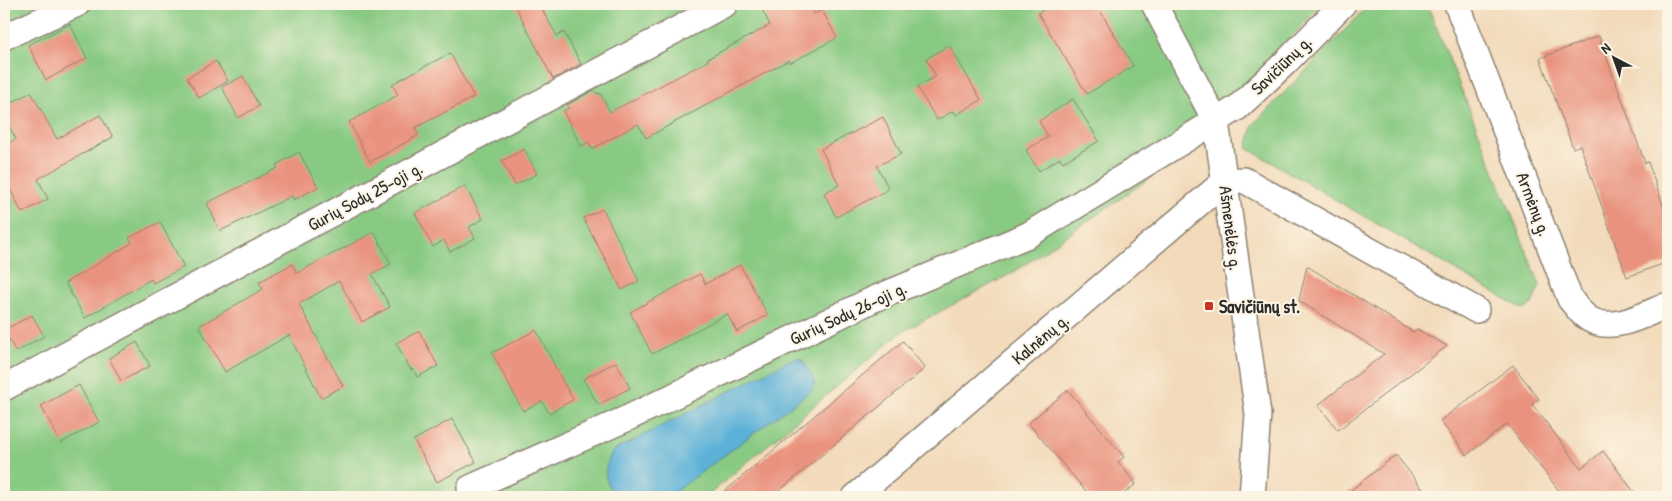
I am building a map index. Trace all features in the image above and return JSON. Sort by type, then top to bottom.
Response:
[{"type":"street","points":[[4,37],[77,4]]},
{"type":"street","name":"Gurių Sodų 25-oji g.","points":[[4,388],[726,4]]},
{"type":"street","name":"Ašmenėlės g.","points":[[1154,4],[1216,122],[1258,414],[1252,497]]},
{"type":"street","name":"Savičiūnų g.","points":[[1216,122],[1237,108],[1343,4]]},
{"type":"street","name":"Armėnų g.","points":[[1457,4],[1570,299],[1580,312],[1593,322],[1615,325],[1668,305]]},
{"type":"street","name":"Gurių Sodų 26-oji g.","points":[[470,488],[628,418],[872,300],[1028,235],[1216,122]]},
{"type":"street","points":[[1225,181],[1244,180],[1476,310]]},
{"type":"street","name":"Kalnėnų g.","points":[[855,497],[1225,181]]},
{"type":"green space","points":[[4,4],[1322,4],[1279,50],[1195,147],[1014,272],[900,333],[706,497],[4,497]]},
{"type":"green space","points":[[1370,4],[1427,4],[1540,285],[1532,304],[1524,310],[1247,148],[1253,125]]},
{"type":"water","points":[[794,358],[802,359],[815,382],[812,390],[668,497],[617,497],[612,491],[607,480],[606,469],[613,451]]},
{"type":"building","points":[[514,4],[539,4],[557,36],[564,32],[581,64],[553,79]]},
{"type":"building","points":[[759,4],[808,4],[814,14],[822,10],[837,38],[790,63],[789,60],[646,138],[638,124],[592,149],[589,142],[581,146],[563,111],[569,108],[567,105],[594,90],[597,94],[600,93],[610,112],[708,61],[707,59],[770,25]]},
{"type":"building","points":[[1054,4],[1096,4],[1133,66],[1087,94],[1038,13]]},
{"type":"building","points":[[70,24],[87,58],[46,80],[28,45]]},
{"type":"building","points":[[1599,36],[1645,163],[1648,162],[1668,220],[1668,262],[1627,277],[1580,145],[1573,148],[1540,58]]},
{"type":"building","points":[[949,45],[981,100],[956,115],[953,111],[937,120],[917,87],[936,76],[926,59]]},
{"type":"building","points":[[450,53],[474,97],[415,128],[419,135],[370,162],[349,122],[398,95],[392,84]]},
{"type":"building","points":[[216,61],[228,81],[199,98],[187,78]]},
{"type":"building","points":[[243,76],[259,106],[238,118],[222,87]]},
{"type":"building","points":[[31,92],[57,139],[100,115],[113,137],[38,179],[48,199],[22,213],[4,177],[4,146],[16,139],[4,117],[4,107]]},
{"type":"building","points":[[1073,99],[1099,141],[1063,162],[1060,158],[1039,171],[1026,150],[1048,137],[1039,121]]},
{"type":"building","points":[[883,117],[901,154],[877,166],[889,189],[836,217],[824,193],[839,185],[821,149]]},
{"type":"building","points":[[524,149],[537,174],[515,185],[502,161]]},
{"type":"building","points":[[299,152],[318,187],[294,200],[292,196],[220,231],[207,203],[278,168],[276,165]]},
{"type":"building","points":[[465,186],[483,219],[469,227],[475,238],[450,252],[444,240],[433,247],[415,213]]},
{"type":"building","points":[[603,209],[639,281],[622,290],[583,218]]},
{"type":"building","points":[[160,222],[184,267],[153,283],[151,279],[85,318],[65,283],[132,243],[129,238]]},
{"type":"building","points":[[374,232],[391,264],[372,274],[390,307],[362,322],[339,281],[299,304],[343,386],[321,398],[289,335],[225,372],[199,326],[263,289],[259,282],[292,264],[297,273]]},
{"type":"building","points":[[740,265],[768,315],[737,332],[727,314],[652,354],[630,312],[700,274],[705,284]]},
{"type":"building","points":[[1307,266],[1413,332],[1417,329],[1447,346],[1338,430],[1318,405],[1384,354],[1299,301]]},
{"type":"building","points":[[32,315],[44,336],[16,352],[4,330]]},
{"type":"building","points":[[536,330],[573,400],[549,413],[542,401],[523,411],[492,353]]},
{"type":"building","points":[[419,331],[438,366],[417,377],[396,343]]},
{"type":"building","points":[[903,341],[925,368],[772,497],[718,497]]},
{"type":"building","points":[[137,342],[150,366],[121,381],[109,358]]},
{"type":"building","points":[[616,362],[630,388],[598,405],[583,379]]},
{"type":"building","points":[[1513,365],[1539,399],[1532,404],[1581,468],[1603,451],[1638,497],[1564,497],[1507,424],[1467,455],[1440,421]]},
{"type":"building","points":[[79,385],[99,422],[61,443],[41,406]]},
{"type":"building","points":[[1068,390],[1124,457],[1118,462],[1136,484],[1120,497],[1091,497],[1028,423]]},
{"type":"building","points":[[452,419],[476,462],[437,482],[414,440]]},
{"type":"building","points":[[1396,455],[1429,497],[1342,497]]},
{"type":"place","name":"Savičiūnų st.","points":[[1209,306]]}]
